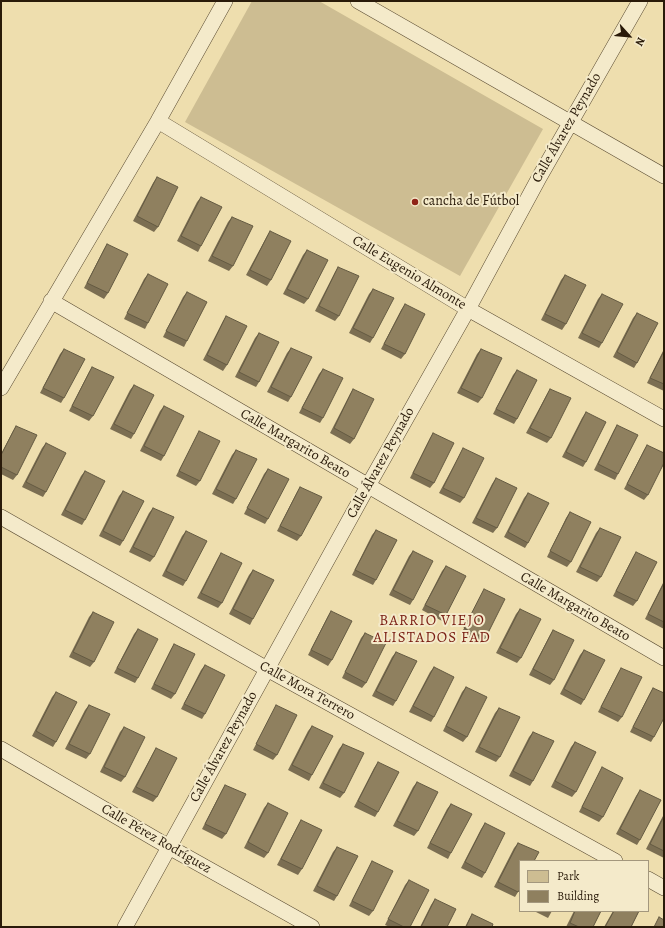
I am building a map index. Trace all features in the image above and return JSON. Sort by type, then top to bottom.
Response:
[{"type":"lane","points":[[1,388],[158,121],[225,1]]},
{"type":"lane","points":[[358,1],[664,176]]},
{"type":"lane","name":"Calle Álvarez Peynado","points":[[125,927],[368,486],[468,309],[540,176],[640,1]]},
{"type":"lane","name":"Calle Eugenio Almonte","points":[[158,121],[468,309],[664,419]]},
{"type":"lane","name":"Calle Margarito Beato","points":[[51,301],[664,658]]},
{"type":"lane","name":"Calle Mora Terrero","points":[[1,517],[267,668],[613,860]]},
{"type":"lane","name":"Calle Pérez Rodríguez","points":[[1,749],[169,847],[312,927]]},
{"type":"lane","points":[[649,880],[664,888]]},
{"type":"green space","name":"cancha de Fútbol","points":[[252,1],[319,1],[543,129],[460,276],[185,122]]},
{"type":"building","points":[[157,177],[178,187],[158,227],[137,216]]},
{"type":"building","points":[[201,197],[222,207],[201,246],[181,236]]},
{"type":"building","points":[[232,217],[253,226],[233,266],[212,256]]},
{"type":"building","points":[[270,231],[291,241],[271,280],[250,270]]},
{"type":"building","points":[[107,244],[128,254],[108,293],[87,283]]},
{"type":"building","points":[[307,250],[328,260],[308,299],[287,289]]},
{"type":"building","points":[[338,267],[359,276],[339,316],[319,306]]},
{"type":"building","points":[[148,274],[168,284],[148,323],[127,313]]},
{"type":"building","points":[[565,275],[586,285],[566,324],[545,314]]},
{"type":"building","points":[[373,289],[394,298],[373,338],[353,328]]},
{"type":"building","points":[[187,292],[207,302],[187,341],[166,331]]},
{"type":"building","points":[[602,294],[623,304],[602,343],[582,333]]},
{"type":"building","points":[[405,304],[425,314],[405,354],[384,344]]},
{"type":"building","points":[[637,313],[658,323],[637,363],[617,352]]},
{"type":"building","points":[[226,316],[247,326],[227,365],[207,355]]},
{"type":"building","points":[[259,333],[279,342],[259,382],[239,372]]},
{"type":"building","points":[[291,348],[312,357],[291,397],[271,387]]},
{"type":"building","points":[[64,349],[85,359],[64,398],[43,388]]},
{"type":"building","points":[[481,349],[502,358],[482,398],[461,388]]},
{"type":"building","points":[[664,351],[664,384],[650,378]]},
{"type":"building","points":[[92,367],[114,377],[93,416],[72,406]]},
{"type":"building","points":[[323,369],[343,378],[323,418],[302,408]]},
{"type":"building","points":[[517,370],[537,380],[517,419],[496,409]]},
{"type":"building","points":[[134,385],[154,395],[134,434],[114,424]]},
{"type":"building","points":[[353,389],[374,399],[354,439],[334,428]]},
{"type":"building","points":[[550,389],[571,398],[551,438],[530,428]]},
{"type":"building","points":[[164,406],[184,416],[164,456],[144,446]]},
{"type":"building","points":[[586,412],[606,422],[586,462],[566,452]]},
{"type":"building","points":[[617,425],[638,435],[618,474],[598,464]]},
{"type":"building","points":[[16,426],[37,435],[17,475],[1,467],[1,455]]},
{"type":"building","points":[[199,431],[220,441],[200,481],[179,471]]},
{"type":"building","points":[[433,433],[454,443],[434,483],[413,473]]},
{"type":"building","points":[[46,443],[66,453],[46,492],[26,482]]},
{"type":"building","points":[[647,445],[664,453],[664,463],[648,495],[627,484]]},
{"type":"building","points":[[463,448],[484,458],[464,498],[443,488]]},
{"type":"building","points":[[236,450],[257,459],[236,499],[216,489]]},
{"type":"building","points":[[268,469],[289,479],[268,519],[247,508]]},
{"type":"building","points":[[85,471],[105,481],[85,520],[65,510]]},
{"type":"building","points":[[496,478],[517,488],[497,528],[476,518]]},
{"type":"building","points":[[300,487],[322,497],[301,536],[280,526]]},
{"type":"building","points":[[123,491],[144,501],[123,541],[103,531]]},
{"type":"building","points":[[528,493],[549,503],[528,543],[508,532]]},
{"type":"building","points":[[153,508],[174,517],[154,557],[133,547]]},
{"type":"building","points":[[570,512],[591,522],[571,562],[550,551]]},
{"type":"building","points":[[600,528],[621,537],[601,577],[580,567]]},
{"type":"building","points":[[376,530],[397,540],[376,580],[355,570]]},
{"type":"building","points":[[186,531],[207,541],[186,581],[166,571]]},
{"type":"building","points":[[413,551],[433,561],[413,600],[393,590]]},
{"type":"building","points":[[636,552],[657,562],[637,601],[616,591]]},
{"type":"building","points":[[221,553],[242,563],[222,603],[201,593]]},
{"type":"building","points":[[446,566],[466,576],[446,615],[425,605]]},
{"type":"building","points":[[253,570],[274,580],[253,619],[233,609]]},
{"type":"building","points":[[664,583],[664,622],[648,614]]},
{"type":"building","points":[[484,589],[505,599],[485,639],[464,628]]},
{"type":"building","points":[[520,609],[541,619],[521,658],[500,648]]},
{"type":"building","points":[[331,611],[352,621],[332,660],[311,650]]},
{"type":"building","points":[[93,612],[114,622],[94,662],[73,652]]},
{"type":"building","points":[[138,629],[158,639],[138,678],[117,668]]},
{"type":"building","points":[[553,630],[574,640],[554,680],[533,669]]},
{"type":"building","points":[[365,633],[386,643],[366,683],[345,672]]},
{"type":"building","points":[[174,644],[195,654],[175,694],[154,684]]},
{"type":"building","points":[[584,650],[605,660],[584,700],[564,689]]},
{"type":"building","points":[[396,652],[417,661],[396,701],[376,691]]},
{"type":"building","points":[[205,665],[225,675],[205,714],[184,704]]},
{"type":"building","points":[[434,667],[454,677],[434,717],[413,706]]},
{"type":"building","points":[[621,668],[642,677],[622,717],[601,707]]},
{"type":"building","points":[[466,687],[487,697],[467,737],[446,726]]},
{"type":"building","points":[[653,688],[664,693],[664,718],[654,737],[633,727]]},
{"type":"building","points":[[56,692],[77,702],[56,742],[36,731]]},
{"type":"building","points":[[89,705],[110,714],[90,754],[69,744]]},
{"type":"building","points":[[276,705],[297,715],[277,755],[256,744]]},
{"type":"building","points":[[499,708],[520,717],[500,757],[479,747]]},
{"type":"building","points":[[312,726],[333,736],[312,775],[292,765]]},
{"type":"building","points":[[124,727],[145,737],[125,777],[104,767]]},
{"type":"building","points":[[533,732],[554,741],[533,781],[513,771]]},
{"type":"building","points":[[575,742],[596,752],[576,792],[555,781]]},
{"type":"building","points":[[343,744],[364,753],[344,793],[323,783]]},
{"type":"building","points":[[156,748],[177,758],[157,797],[136,787]]},
{"type":"building","points":[[378,762],[399,772],[378,812],[358,801]]},
{"type":"building","points":[[602,767],[623,778],[603,817],[582,807]]},
{"type":"building","points":[[417,782],[438,792],[418,831],[397,821]]},
{"type":"building","points":[[225,785],[246,794],[226,834],[205,824]]},
{"type":"building","points":[[640,790],[661,800],[640,840],[620,829]]},
{"type":"building","points":[[268,803],[288,813],[268,853],[248,842]]},
{"type":"building","points":[[451,804],[472,814],[451,853],[430,843]]},
{"type":"building","points":[[664,816],[664,851],[650,844]]},
{"type":"building","points":[[301,820],[322,830],[302,869],[281,859]]},
{"type":"building","points":[[485,823],[505,833],[485,873],[465,862]]},
{"type":"building","points":[[518,843],[539,852],[535,860],[519,860],[518,892],[498,882]]},
{"type":"building","points":[[337,847],[358,856],[337,896],[317,886]]},
{"type":"building","points":[[372,861],[393,871],[373,911],[352,901]]},
{"type":"building","points":[[409,880],[429,890],[410,927],[404,927],[388,919]]},
{"type":"building","points":[[435,899],[456,909],[447,927],[421,927]]},
{"type":"building","points":[[575,912],[600,912],[593,927],[579,927],[570,923]]},
{"type":"building","points":[[613,912],[638,912],[631,927],[605,927]]},
{"type":"building","points":[[472,914],[493,924],[492,927],[466,927]]},
{"type":"building","points":[[659,917],[664,920],[664,927],[654,927]]},
{"type":"place","name":"cancha de Fútbol","points":[[415,202]]},
{"type":"district","name":"BARRIO VIEJO ALISTADOS FAD","points":[[432,630]]}]
